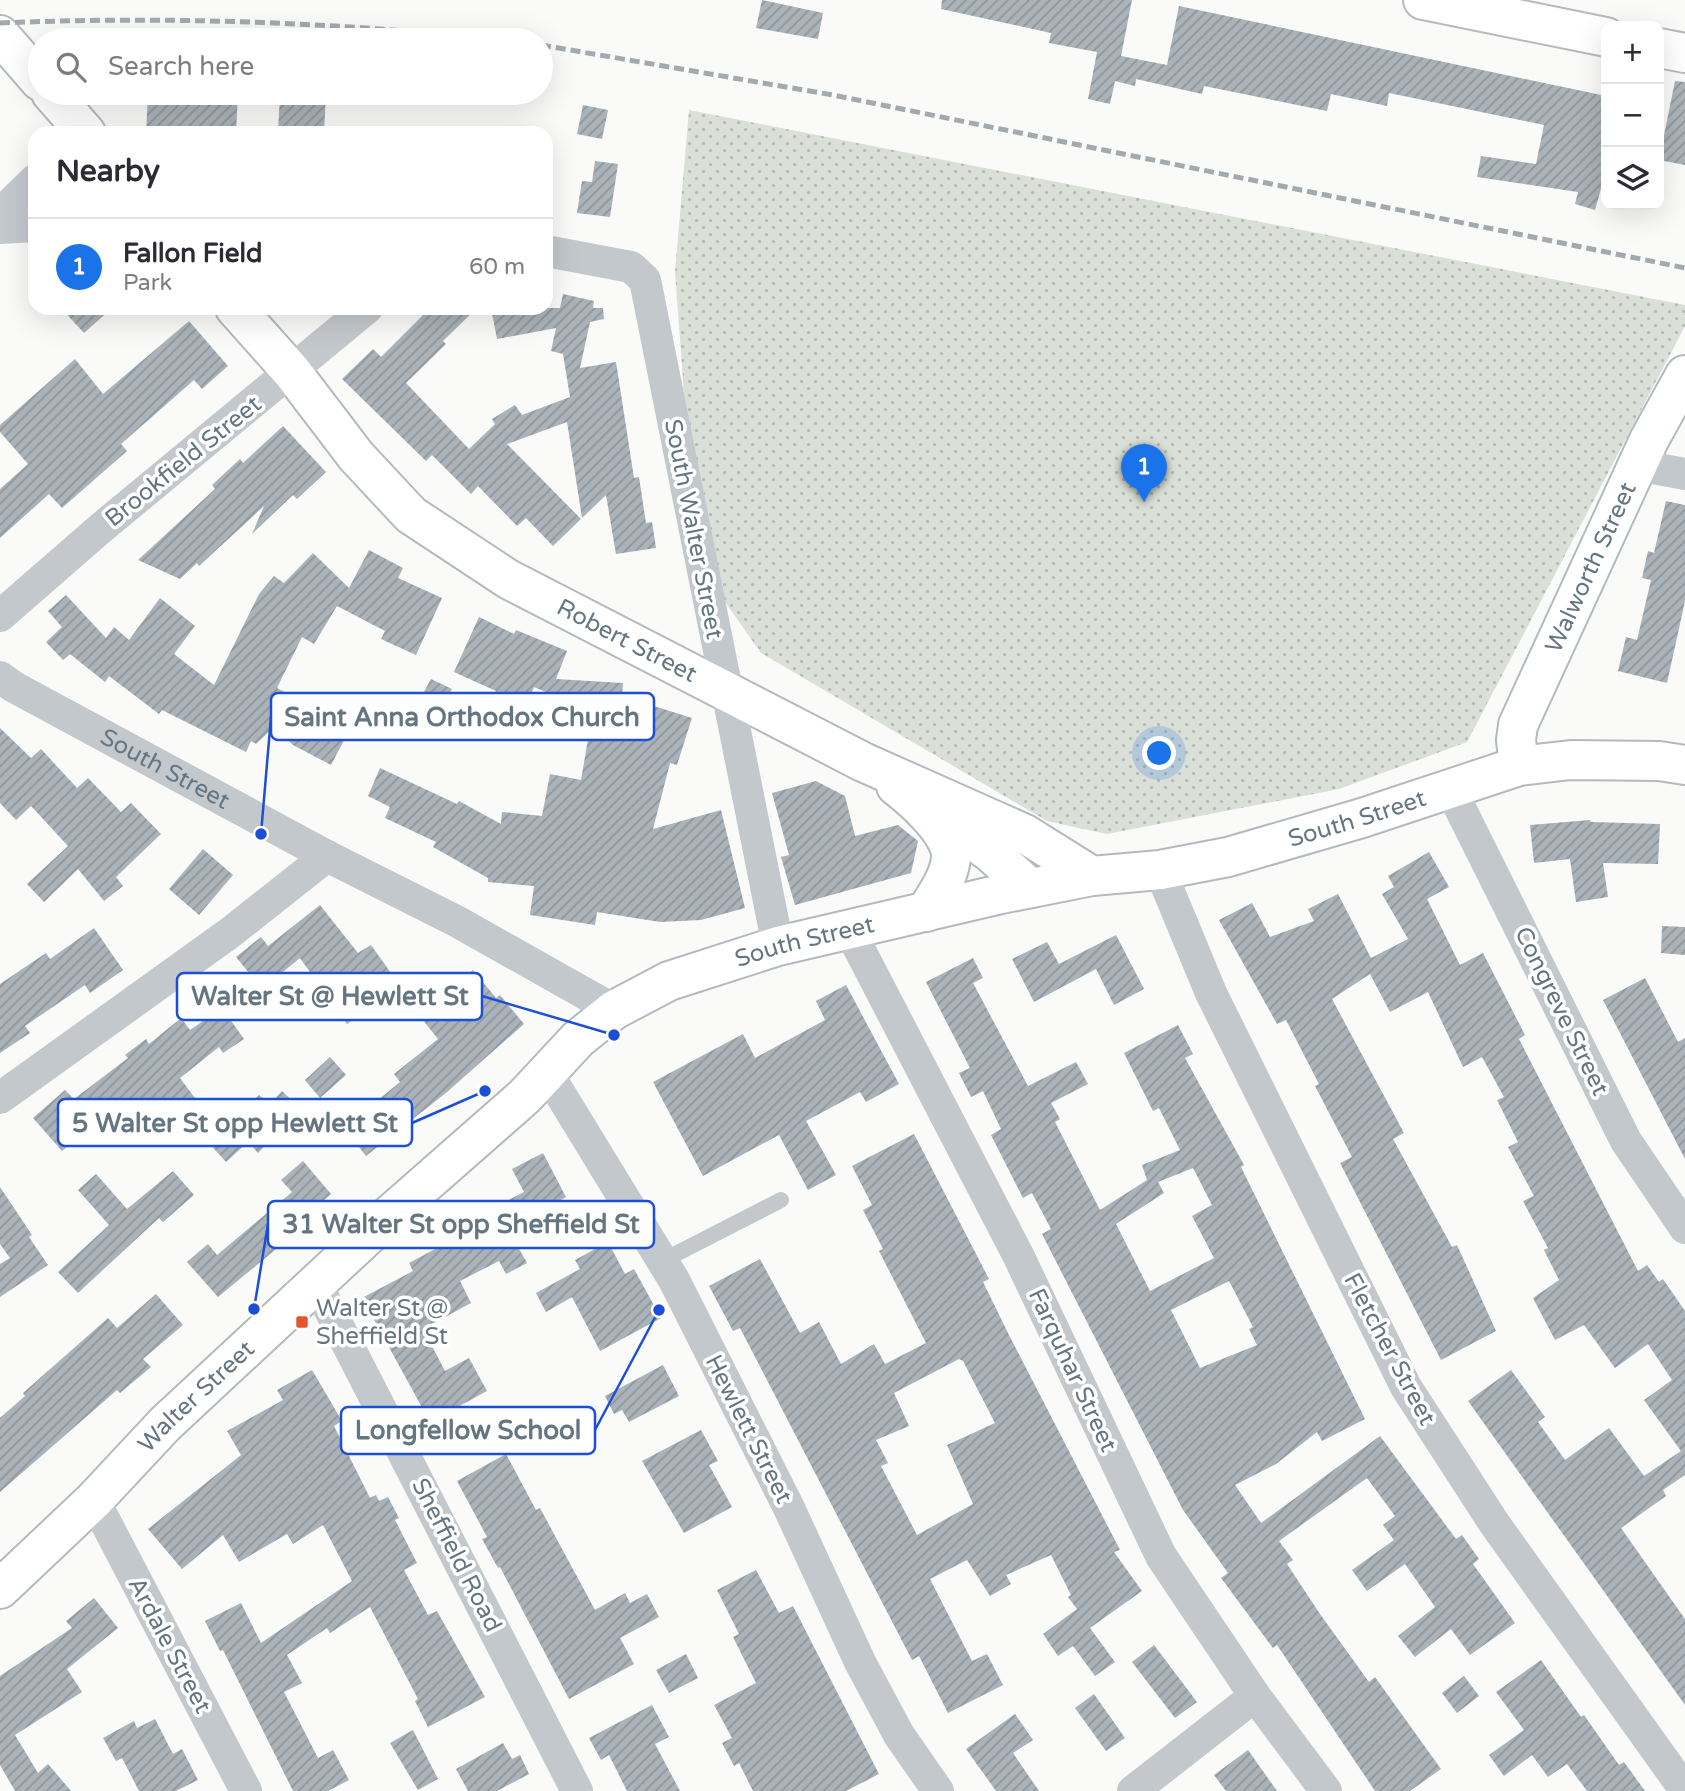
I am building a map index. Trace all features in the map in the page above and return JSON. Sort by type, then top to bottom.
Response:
[{"type":"street","points":[[1423,0],[1601,36]]},
{"type":"street","points":[[0,35],[28,67]]},
{"type":"street","points":[[1664,49],[1685,53]]},
{"type":"street","points":[[61,105],[79,126]]},
{"type":"street","points":[[0,214],[28,187]]},
{"type":"street","points":[[0,228],[28,226]]},
{"type":"street","name":"South Walter Street","points":[[553,252],[631,267],[644,277],[778,946]]},
{"type":"street","name":"Robert Street","points":[[242,315],[292,372],[356,456],[411,515],[508,579],[863,762],[1025,834],[1092,876]]},
{"type":"street","name":"Brookfield Street","points":[[0,616],[100,528],[359,315]]},
{"type":"street","name":"Walworth Street","points":[[1519,766],[1518,725],[1637,465],[1685,374]]},
{"type":"street","points":[[1637,465],[1685,474]]},
{"type":"street","name":"South Street","points":[[0,677],[327,856],[458,922],[614,1010],[669,981],[778,946],[1030,888],[1092,876],[1160,870],[1228,857],[1519,766],[1571,760],[1659,761],[1685,765]]},
{"type":"street","points":[[863,762],[991,853],[1030,888]]},
{"type":"street","name":"Congreve Street","points":[[1450,788],[1626,1141],[1685,1228]]},
{"type":"street","points":[[910,796],[943,832],[952,855],[945,881],[926,912]]},
{"type":"street","points":[[0,1098],[231,932],[327,856]]},
{"type":"street","name":"Fletcher Street","points":[[1160,870],[1211,993],[1406,1387],[1494,1523],[1685,1790]]},
{"type":"street","name":"Farquhar Street","points":[[850,931],[1019,1257],[1161,1556],[1255,1696],[1326,1791]]},
{"type":"street","name":"Walter Street","points":[[0,1589],[94,1500],[165,1424],[316,1283],[548,1074],[578,1039],[614,1010]]},
{"type":"street","name":"Hewlett Street","points":[[548,1074],[662,1261],[789,1508],[860,1662],[899,1735],[938,1791]]},
{"type":"street","name":"Sheffield Road","points":[[316,1283],[577,1791]]},
{"type":"street","name":"Ardale Street","points":[[94,1500],[246,1791]]},
{"type":"street","points":[[1133,1791],[1255,1696]]},
{"type":"lane","points":[[662,1261],[780,1200]]},
{"type":"shaded area","points":[[689,110],[1685,305],[1685,326],[1467,742],[1339,789],[1107,834],[1047,821],[761,653],[704,572],[687,433],[675,272]]},
{"type":"building","points":[[762,0],[823,13],[818,39],[756,28]]},
{"type":"building","points":[[942,0],[1132,0],[1121,56],[1167,65],[1179,6],[1601,95],[1601,189],[1595,210],[1575,204],[1578,192],[1477,177],[1481,156],[1536,164],[1544,125],[1389,93],[1387,106],[1331,94],[1327,111],[1204,86],[1202,94],[1136,79],[1135,86],[1115,81],[1110,104],[1088,99],[1097,52],[1049,43],[1051,33],[941,9]]},
{"type":"building","points":[[1675,81],[1685,82],[1685,165],[1664,161],[1664,135]]},
{"type":"building","points":[[147,105],[237,105],[236,126],[146,126]]},
{"type":"building","points":[[279,105],[325,105],[324,126],[278,126]]},
{"type":"building","points":[[583,105],[608,110],[602,139],[577,134]]},
{"type":"building","points":[[595,161],[618,164],[610,217],[577,213],[582,181],[592,182]]},
{"type":"building","points":[[563,294],[594,301],[593,308],[603,308],[604,319],[590,322],[580,368],[616,362],[634,478],[639,477],[646,523],[652,522],[656,548],[616,554],[606,495],[582,518],[567,422],[507,444],[581,519],[553,546],[526,518],[517,526],[478,486],[471,494],[432,455],[426,461],[342,379],[373,349],[381,357],[423,315],[470,315],[443,341],[446,344],[406,383],[469,449],[495,424],[492,419],[515,405],[522,415],[570,397],[563,354],[551,351],[556,328],[497,339],[492,315],[553,315],[553,308],[560,308]]},
{"type":"building","points":[[67,315],[104,315],[84,333]]},
{"type":"building","points":[[189,321],[228,366],[202,389],[194,380],[121,444],[127,451],[62,508],[49,494],[0,538],[0,489],[28,464],[0,432],[0,425],[75,359],[103,394]]},
{"type":"building","points":[[283,426],[326,472],[297,499],[293,495],[252,534],[264,506],[199,566],[197,563],[180,579],[138,560],[215,489],[212,485],[240,459],[243,463]]},
{"type":"building","points":[[1666,501],[1685,505],[1685,601],[1667,683],[1618,671],[1626,637],[1637,640],[1651,580],[1642,578],[1648,551],[1654,553]]},
{"type":"building","points":[[369,550],[403,568],[398,578],[442,598],[416,655],[381,639],[385,631],[337,606],[314,644],[302,637],[277,688],[351,727],[331,765],[293,745],[274,727],[256,744],[251,741],[246,752],[162,710],[159,714],[109,676],[105,682],[70,654],[63,660],[46,642],[62,627],[48,611],[66,595],[106,638],[114,627],[129,640],[160,598],[195,626],[174,654],[214,685],[259,594],[274,576],[284,583],[313,553],[349,588]]},
{"type":"building","points":[[479,617],[514,634],[516,630],[567,651],[556,679],[623,683],[622,696],[692,718],[677,765],[670,763],[653,829],[721,810],[745,908],[701,920],[660,922],[597,912],[595,925],[530,915],[534,886],[488,882],[488,878],[433,847],[436,842],[385,818],[390,807],[368,796],[380,768],[457,804],[459,801],[501,824],[502,812],[542,816],[550,774],[581,780],[592,716],[573,715],[574,704],[534,687],[513,740],[482,727],[496,691],[454,672]]},
{"type":"building","points":[[431,679],[452,689],[440,711],[419,701]]},
{"type":"building","points":[[0,728],[31,758],[41,749],[77,788],[88,778],[121,812],[131,803],[161,834],[116,877],[123,886],[104,901],[78,869],[44,902],[27,884],[68,846],[31,806],[16,820],[0,803]]},
{"type":"building","points":[[816,781],[845,796],[855,836],[898,825],[918,841],[911,873],[795,905],[781,857],[789,855],[772,793]]},
{"type":"building","points":[[1590,820],[1660,824],[1658,864],[1603,863],[1608,897],[1576,902],[1570,859],[1534,863],[1530,825]]},
{"type":"building","points":[[203,849],[233,875],[199,915],[169,889]]},
{"type":"building","points":[[1429,852],[1449,887],[1427,899],[1460,965],[1483,953],[1525,1035],[1519,1039],[1638,1271],[1647,1265],[1659,1282],[1663,1279],[1685,1311],[1685,1475],[1663,1490],[1666,1496],[1621,1528],[1685,1619],[1685,1705],[1468,1401],[1511,1370],[1545,1417],[1538,1422],[1565,1460],[1609,1428],[1644,1476],[1681,1451],[1644,1400],[1672,1380],[1648,1344],[1615,1368],[1584,1325],[1555,1340],[1533,1298],[1559,1280],[1544,1250],[1548,1248],[1523,1201],[1534,1196],[1508,1147],[1518,1142],[1497,1100],[1504,1097],[1482,1057],[1463,1067],[1428,992],[1390,1012],[1370,974],[1332,999],[1404,1133],[1393,1139],[1452,1247],[1457,1245],[1496,1331],[1441,1360],[1340,1163],[1352,1157],[1315,1086],[1319,1084],[1286,1020],[1277,1024],[1219,920],[1252,903],[1270,937],[1314,921],[1308,909],[1338,894],[1371,958],[1408,939],[1382,894],[1394,887],[1388,876]]},
{"type":"building","points":[[320,905],[358,953],[371,945],[401,987],[347,1024],[300,958],[262,989],[236,957],[261,937],[268,946]]},
{"type":"building","points":[[1662,926],[1685,927],[1685,955],[1661,953]]},
{"type":"building","points":[[94,928],[123,970],[90,993],[85,985],[25,1026],[30,1033],[0,1053],[0,984],[46,953],[50,959]]},
{"type":"building","points":[[1116,935],[1144,989],[1114,1005],[1096,969],[1034,1002],[1012,959],[1047,942],[1059,964]]},
{"type":"building","points":[[973,958],[983,978],[973,983],[1028,1086],[1076,1062],[1088,1084],[1051,1103],[1060,1119],[1055,1122],[1100,1210],[1147,1180],[1142,1165],[1180,1150],[1159,1108],[1153,1111],[1124,1053],[1178,1025],[1193,1054],[1185,1058],[1244,1165],[1241,1167],[1365,1419],[1322,1441],[1317,1432],[1276,1464],[1235,1485],[1261,1523],[1380,1436],[1456,1539],[1462,1535],[1479,1559],[1473,1564],[1515,1623],[1470,1655],[1451,1629],[1415,1657],[1398,1636],[1435,1607],[1405,1564],[1367,1591],[1352,1570],[1394,1540],[1383,1525],[1395,1516],[1367,1478],[1279,1541],[1293,1560],[1287,1564],[1320,1614],[1369,1682],[1375,1677],[1441,1769],[1410,1791],[1375,1791],[1277,1645],[1273,1648],[1221,1578],[1228,1573],[1183,1510],[1042,1234],[1051,1229],[1032,1193],[1023,1198],[991,1135],[1001,1129],[983,1091],[971,1097],[959,1073],[970,1068],[926,982]],"holes":[[[1193,1168],[1212,1205],[1192,1216],[1214,1258],[1150,1291],[1116,1224],[1164,1193],[1158,1182]],[[1229,1281],[1253,1327],[1249,1329],[1257,1345],[1200,1368],[1171,1310]]]},
{"type":"building","points":[[473,970],[496,998],[500,995],[524,1024],[447,1092],[366,1156],[344,1128],[400,1082],[394,1074],[438,1039],[415,1010],[454,978],[457,983]]},
{"type":"building","points":[[1645,978],[1678,1042],[1685,1038],[1685,1159],[1603,1000]]},
{"type":"building","points":[[846,985],[899,1084],[866,1102],[860,1092],[806,1121],[836,1175],[808,1190],[779,1135],[703,1176],[653,1082],[743,1034],[755,1058],[825,1020],[816,1001]]},
{"type":"building","points":[[222,1008],[244,1039],[223,1053],[219,1047],[180,1078],[218,1129],[198,1144],[166,1099],[120,1134],[105,1115],[62,1151],[33,1118],[65,1090],[74,1099],[128,1058],[125,1055],[146,1039],[149,1044],[181,1018],[190,1030]]},
{"type":"building","points":[[330,1057],[346,1075],[320,1098],[305,1080]]},
{"type":"building","points":[[282,1091],[301,1109],[258,1153],[248,1142],[226,1162],[208,1142],[259,1095],[270,1104]]},
{"type":"building","points":[[914,1134],[989,1279],[983,1282],[1010,1337],[1120,1550],[1114,1552],[1142,1591],[1090,1628],[1115,1662],[1095,1676],[1073,1646],[1058,1656],[1043,1634],[1077,1609],[1068,1597],[1071,1595],[1051,1555],[1006,1575],[1011,1584],[990,1596],[967,1560],[930,1579],[972,1661],[987,1654],[1003,1685],[948,1713],[919,1656],[912,1660],[740,1328],[733,1331],[709,1286],[760,1259],[800,1333],[819,1322],[841,1364],[874,1344],[885,1364],[926,1343],[879,1251],[883,1249],[863,1210],[872,1205],[852,1166]],"holes":[[[959,1359],[963,1361],[995,1423],[947,1445],[973,1504],[917,1535],[881,1466],[888,1463],[876,1440],[909,1426],[894,1393]]]},
{"type":"building","points":[[543,1153],[566,1197],[508,1229],[527,1263],[506,1274],[499,1261],[460,1281],[471,1303],[423,1329],[445,1371],[469,1358],[487,1391],[430,1422],[362,1298],[413,1271],[409,1263],[469,1231],[459,1212],[479,1201],[485,1212],[524,1192],[512,1169]]},
{"type":"building","points":[[303,1161],[331,1194],[288,1232],[292,1236],[218,1297],[187,1262],[208,1244],[217,1255],[292,1192],[281,1180]]},
{"type":"building","points":[[173,1171],[194,1195],[163,1222],[159,1218],[78,1293],[58,1272],[109,1225],[78,1190],[96,1174],[127,1209]]},
{"type":"building","points":[[0,1187],[48,1265],[0,1297],[0,1264],[10,1258],[0,1244]]},
{"type":"building","points":[[608,1242],[625,1274],[634,1269],[661,1318],[600,1351],[572,1297],[546,1312],[536,1293],[580,1269],[575,1260]]},
{"type":"building","points":[[156,1294],[183,1325],[143,1359],[151,1367],[120,1393],[117,1390],[0,1492],[0,1418],[25,1396],[23,1393],[108,1318],[117,1328]]},
{"type":"building","points":[[663,1365],[679,1396],[629,1422],[622,1410],[614,1414],[605,1396]]},
{"type":"building","points":[[312,1370],[342,1421],[334,1426],[370,1498],[376,1495],[379,1501],[388,1497],[399,1518],[395,1520],[417,1563],[404,1570],[428,1615],[437,1611],[485,1697],[428,1727],[415,1701],[418,1699],[370,1607],[330,1633],[327,1628],[287,1655],[302,1683],[284,1692],[318,1758],[333,1750],[349,1780],[328,1791],[293,1791],[223,1650],[220,1651],[205,1621],[241,1603],[261,1643],[352,1581],[323,1525],[293,1544],[287,1534],[239,1562],[223,1535],[182,1569],[148,1529],[241,1455],[227,1431],[283,1400],[277,1390]]},
{"type":"building","points":[[701,1430],[718,1461],[709,1465],[732,1507],[684,1533],[642,1461]]},
{"type":"building","points":[[506,1454],[536,1510],[540,1508],[595,1610],[625,1593],[630,1603],[647,1594],[659,1617],[620,1638],[634,1664],[569,1699],[500,1567],[498,1568],[482,1539],[487,1537],[457,1481]]},
{"type":"building","points":[[756,1570],[779,1613],[793,1606],[879,1774],[846,1791],[753,1791],[739,1763],[734,1766],[722,1743],[732,1738],[714,1705],[756,1683],[733,1637],[739,1634],[717,1590]]},
{"type":"building","points":[[94,1598],[118,1628],[67,1669],[82,1692],[15,1735],[38,1773],[48,1764],[71,1791],[15,1791],[0,1765],[0,1676],[72,1628],[66,1621]]},
{"type":"building","points":[[1154,1645],[1197,1702],[1175,1718],[1132,1662]]},
{"type":"building","points":[[686,1654],[698,1678],[669,1693],[656,1670]]},
{"type":"building","points":[[1541,1660],[1619,1765],[1624,1762],[1645,1791],[1587,1791],[1567,1764],[1548,1777],[1532,1755],[1504,1776],[1489,1755],[1524,1730],[1496,1692]]},
{"type":"building","points":[[1464,1676],[1479,1696],[1457,1713],[1442,1693]]},
{"type":"building","points":[[1094,1694],[1125,1738],[1106,1751],[1075,1708]]},
{"type":"building","points":[[652,1705],[669,1737],[655,1744],[680,1791],[627,1791],[609,1755],[601,1760],[589,1738]]},
{"type":"building","points":[[1015,1714],[1033,1740],[1013,1753],[1039,1791],[996,1791],[966,1749]]},
{"type":"building","points":[[155,1719],[173,1754],[182,1749],[198,1780],[176,1791],[139,1791],[122,1758],[116,1761],[103,1738],[134,1721],[137,1728]]},
{"type":"building","points":[[413,1730],[438,1779],[418,1790],[390,1743]]},
{"type":"building","points":[[503,1743],[512,1759],[520,1755],[529,1774],[497,1791],[468,1791],[456,1769]]},
{"type":"building","points":[[1248,1750],[1277,1791],[1226,1791],[1214,1775]]},
{"type":"railway","points":[[0,23],[126,20],[251,22],[361,28]]},
{"type":"railway","points":[[553,47],[833,95],[1685,268]]},
{"type":"place","name":"Fallon Field","points":[[1144,502]]},
{"type":"place","name":"Saint Anna Orthodox Church","points":[[261,834]]},
{"type":"place","name":"Walter St @ Hewlett St","points":[[614,1035]]},
{"type":"place","name":"5 Walter St opp Hewlett St","points":[[485,1091]]},
{"type":"place","name":"31 Walter St opp Sheffield St","points":[[254,1309]]},
{"type":"place","name":"Longfellow School","points":[[659,1310]]},
{"type":"place","name":"Walter St @ Sheffield St","points":[[302,1322]]}]
